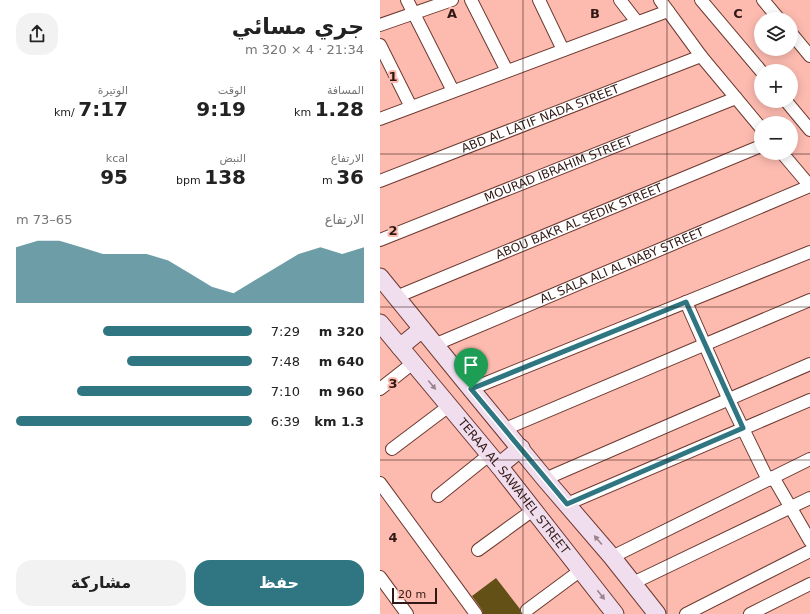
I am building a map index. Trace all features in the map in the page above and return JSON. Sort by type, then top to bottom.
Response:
[{"type":"main road","points":[[380,277],[545,479],[612,557],[657,614]]},
{"type":"main road","name":"TERAA AL SAWAHEL STREET","points":[[380,322],[494,460],[615,614]]},
{"type":"main road","points":[[400,347],[422,329]]},
{"type":"main road","points":[[494,460],[521,448]]},
{"type":"street","points":[[407,0],[453,92]]},
{"type":"street","points":[[380,25],[452,0]]},
{"type":"street","points":[[471,0],[507,71]]},
{"type":"street","points":[[539,0],[563,50]]},
{"type":"street","points":[[620,0],[637,22]]},
{"type":"street","points":[[660,0],[701,56],[754,120]]},
{"type":"street","points":[[701,0],[755,64]]},
{"type":"street","points":[[763,0],[773,12]]},
{"type":"street","points":[[380,119],[668,11]]},
{"type":"street","points":[[798,42],[810,56]]},
{"type":"street","points":[[380,45],[411,107]]},
{"type":"street","name":"ABD AL LATIF NADA STREET","points":[[380,182],[701,56]]},
{"type":"street","name":"MOURAD IBRAHIM STREET","points":[[380,240],[736,98]]},
{"type":"street","points":[[792,108],[810,130]]},
{"type":"street","name":"ABOU BAKR AL SEDIK STREET","points":[[396,297],[754,149]]},
{"type":"street","points":[[788,160],[810,186]]},
{"type":"street","name":"AL SALA ALI AL NABY STREET","points":[[434,344],[810,186]]},
{"type":"street","points":[[471,389],[810,252]]},
{"type":"street","points":[[504,429],[810,300]]},
{"type":"street","points":[[686,302],[729,400],[743,428],[770,479],[791,508],[810,541]]},
{"type":"street","points":[[380,389],[413,363]]},
{"type":"street","points":[[545,479],[810,364]]},
{"type":"street","points":[[567,504],[810,400]]},
{"type":"street","points":[[392,449],[449,406]]},
{"type":"street","points":[[612,557],[810,459]]},
{"type":"street","points":[[438,496],[494,460]]},
{"type":"street","points":[[380,483],[476,614]]},
{"type":"street","points":[[633,583],[810,498]]},
{"type":"street","points":[[478,550],[532,510]]},
{"type":"street","points":[[686,614],[810,552]]},
{"type":"street","points":[[527,610],[581,570]]},
{"type":"street","points":[[380,577],[407,614]]},
{"type":"street","points":[[750,614],[810,584]]},
{"type":"building","points":[[496,578],[520,609],[521,614],[483,614],[482,610],[472,596]]},
{"type":"route","points":[[686,302],[729,400],[743,428],[567,504],[471,389],[686,302]]}]
